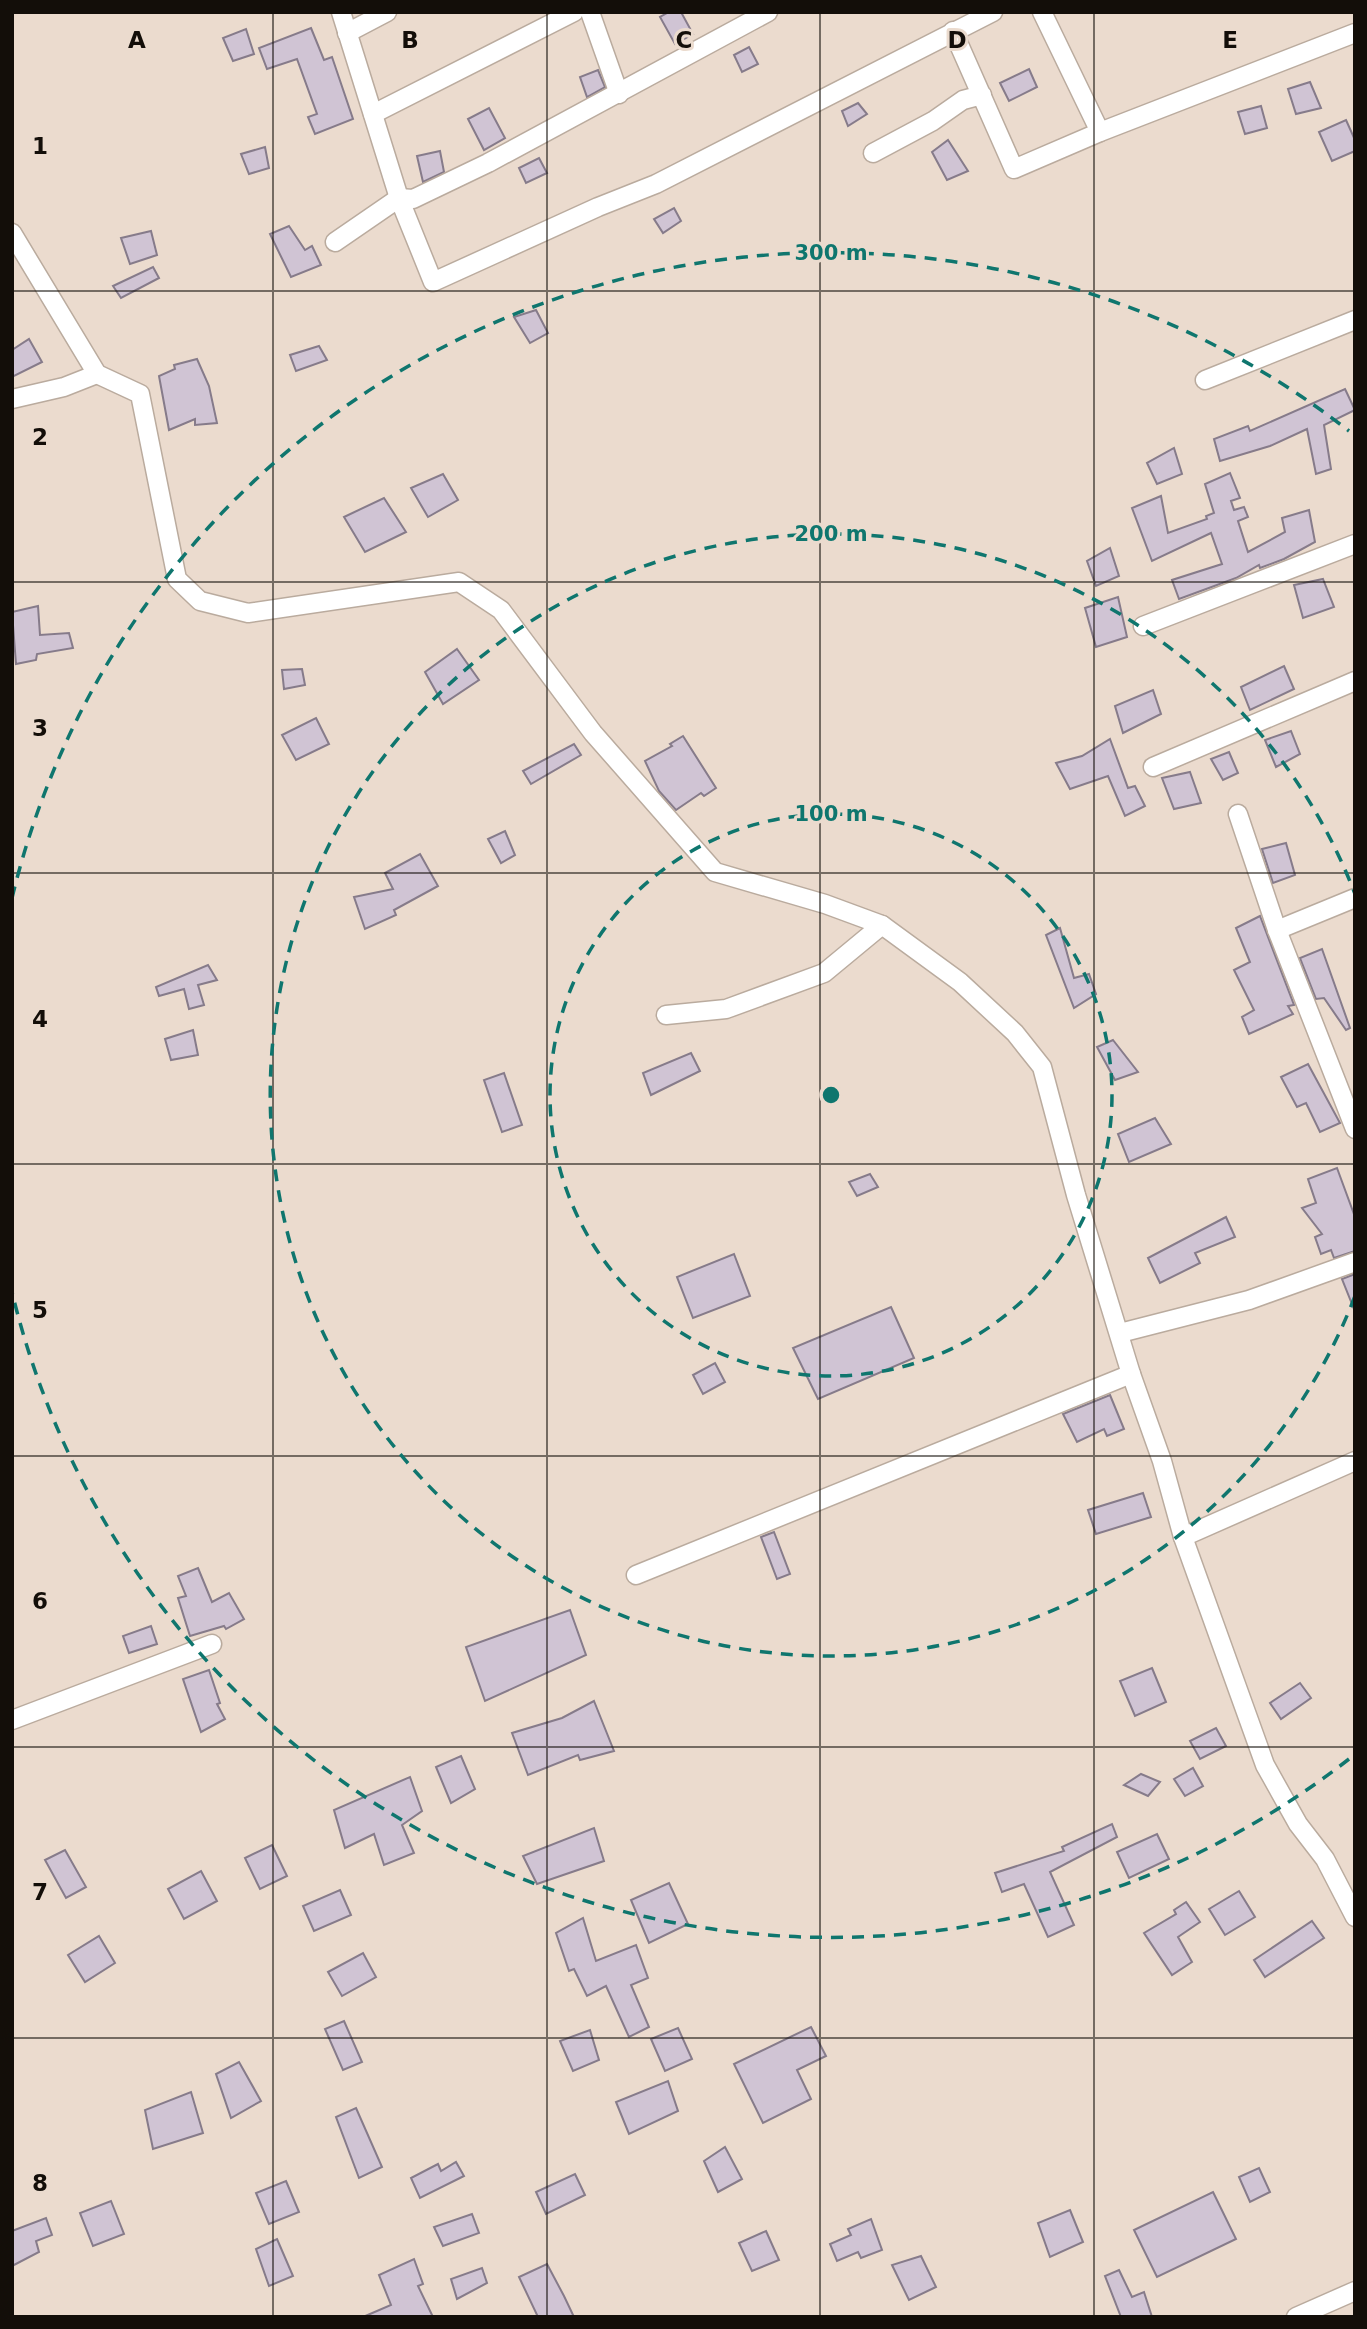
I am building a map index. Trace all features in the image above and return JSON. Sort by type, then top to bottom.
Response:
[{"type":"street","points":[[341,12],[399,198],[433,282],[598,207],[656,184],[886,69],[993,12]]},
{"type":"street","points":[[347,33],[387,12]]},
{"type":"street","points":[[373,114],[574,12]]},
{"type":"street","points":[[590,12],[619,94]]},
{"type":"street","points":[[335,242],[399,198],[413,199],[619,94],[768,12]]},
{"type":"street","points":[[1042,12],[1100,132]]},
{"type":"street","points":[[953,31],[1014,169],[1100,132],[1355,33]]},
{"type":"street","points":[[873,153],[933,121],[963,100],[982,95]]},
{"type":"street","points":[[12,233],[97,374],[140,394],[177,579],[200,601],[248,612],[458,582],[501,610],[593,733],[715,872],[825,904],[882,925],[960,982],[1015,1033],[1042,1067],[1076,1195],[1131,1374],[1162,1461],[1182,1537],[1265,1765],[1298,1824],[1325,1859],[1355,1917]]},
{"type":"street","points":[[1205,380],[1355,320]]},
{"type":"street","points":[[12,400],[64,387],[97,374]]},
{"type":"street","points":[[1143,626],[1355,544]]},
{"type":"street","points":[[1153,767],[1355,681]]},
{"type":"street","points":[[1238,814],[1277,930],[1355,1129]]},
{"type":"street","points":[[1277,930],[1355,898]]},
{"type":"street","points":[[666,1014],[726,1009],[824,973],[882,925]]},
{"type":"street","points":[[1120,1333],[1249,1300],[1355,1262]]},
{"type":"street","points":[[636,1575],[1131,1374]]},
{"type":"street","points":[[1182,1537],[1355,1461]]},
{"type":"street","points":[[12,1720],[212,1644]]},
{"type":"street","points":[[1296,2317],[1354,2293]]},
{"type":"building","points":[[669,12],[681,12],[693,34],[675,44],[660,17]]},
{"type":"building","points":[[311,28],[324,60],[332,57],[353,119],[315,134],[308,117],[317,114],[297,59],[267,69],[259,48]]},
{"type":"building","points":[[246,29],[254,54],[233,61],[223,38]]},
{"type":"building","points":[[749,47],[758,64],[742,72],[734,55]]},
{"type":"building","points":[[1029,69],[1037,87],[1009,101],[1000,83]]},
{"type":"building","points":[[598,70],[605,87],[587,97],[580,77]]},
{"type":"building","points":[[1310,82],[1321,108],[1296,114],[1288,89]]},
{"type":"building","points":[[858,103],[867,114],[848,126],[842,111]]},
{"type":"building","points":[[1261,106],[1267,128],[1245,134],[1238,112]]},
{"type":"building","points":[[489,108],[505,138],[484,150],[468,119]]},
{"type":"building","points":[[1346,120],[1355,140],[1355,151],[1332,161],[1319,132]]},
{"type":"building","points":[[948,140],[968,171],[947,180],[932,152]]},
{"type":"building","points":[[265,147],[269,168],[249,174],[241,154]]},
{"type":"building","points":[[440,151],[444,172],[423,182],[417,156]]},
{"type":"building","points":[[539,158],[547,173],[526,183],[519,168]]},
{"type":"building","points":[[674,208],[681,221],[663,233],[654,219]]},
{"type":"building","points":[[289,226],[305,250],[312,246],[321,265],[291,277],[270,234]]},
{"type":"building","points":[[151,231],[157,255],[130,264],[121,238]]},
{"type":"building","points":[[153,267],[159,278],[121,298],[113,286]]},
{"type":"building","points":[[536,310],[548,333],[530,343],[514,317]]},
{"type":"building","points":[[29,339],[42,362],[12,377],[12,350]]},
{"type":"building","points":[[319,346],[327,360],[296,371],[290,355]]},
{"type":"building","points":[[197,359],[209,386],[217,423],[195,425],[195,419],[169,430],[159,376],[175,369],[174,365]]},
{"type":"building","points":[[1345,389],[1355,410],[1324,425],[1331,469],[1316,474],[1307,429],[1270,446],[1220,461],[1214,439],[1248,426],[1250,431]]},
{"type":"building","points":[[1174,448],[1182,474],[1157,484],[1147,463]]},
{"type":"building","points":[[1230,473],[1240,498],[1231,501],[1234,510],[1244,507],[1248,517],[1238,521],[1248,552],[1285,532],[1282,518],[1309,510],[1315,542],[1284,559],[1260,568],[1259,565],[1236,578],[1179,599],[1172,580],[1222,564],[1211,533],[1152,561],[1132,508],[1161,496],[1168,533],[1207,519],[1206,516],[1214,513],[1205,484]]},
{"type":"building","points":[[443,474],[458,500],[428,517],[411,488]]},
{"type":"building","points":[[384,498],[406,532],[365,552],[344,517]]},
{"type":"building","points":[[1110,548],[1119,576],[1096,586],[1087,561]]},
{"type":"building","points":[[1323,579],[1334,607],[1303,618],[1294,585]]},
{"type":"building","points":[[1118,597],[1127,637],[1096,647],[1085,608]]},
{"type":"building","points":[[38,606],[40,635],[69,633],[73,648],[37,654],[36,660],[16,664],[12,612]]},
{"type":"building","points":[[457,649],[479,680],[443,704],[425,672]]},
{"type":"building","points":[[1284,666],[1294,689],[1250,710],[1241,687]]},
{"type":"building","points":[[302,669],[305,685],[284,689],[282,670]]},
{"type":"building","points":[[1153,690],[1161,714],[1123,733],[1115,706]]},
{"type":"building","points":[[316,718],[329,744],[296,760],[282,735]]},
{"type":"building","points":[[1291,731],[1300,754],[1276,767],[1265,740]]},
{"type":"building","points":[[683,736],[716,788],[704,796],[701,793],[676,810],[659,791],[645,761],[672,746],[670,744]]},
{"type":"building","points":[[1110,739],[1128,788],[1135,786],[1145,806],[1125,816],[1108,776],[1070,789],[1056,763],[1082,756]]},
{"type":"building","points":[[574,744],[581,755],[531,784],[523,771]]},
{"type":"building","points":[[1229,752],[1238,773],[1223,780],[1211,759]]},
{"type":"building","points":[[1190,772],[1201,803],[1174,809],[1162,778]]},
{"type":"building","points":[[505,831],[515,855],[501,863],[488,839]]},
{"type":"building","points":[[1286,843],[1295,875],[1273,883],[1262,849]]},
{"type":"building","points":[[420,854],[438,886],[394,910],[396,915],[365,929],[354,897],[393,889],[385,873]]},
{"type":"building","points":[[1260,916],[1294,1005],[1288,1006],[1293,1014],[1249,1034],[1242,1017],[1254,1010],[1234,970],[1250,962],[1236,928]]},
{"type":"building","points":[[1060,928],[1074,978],[1089,974],[1096,994],[1074,1008],[1046,935]]},
{"type":"building","points":[[1322,949],[1350,1028],[1346,1030],[1324,998],[1316,999],[1300,958]]},
{"type":"building","points":[[208,965],[217,980],[198,985],[204,1005],[189,1009],[184,989],[159,996],[156,987]]},
{"type":"building","points":[[193,1030],[198,1055],[171,1060],[165,1039]]},
{"type":"building","points":[[1113,1040],[1138,1072],[1115,1080],[1097,1047]]},
{"type":"building","points":[[691,1053],[700,1071],[651,1095],[643,1073]]},
{"type":"building","points":[[1308,1064],[1340,1123],[1320,1132],[1306,1103],[1297,1107],[1281,1077]]},
{"type":"building","points":[[504,1073],[522,1125],[502,1132],[484,1080]]},
{"type":"building","points":[[1155,1118],[1171,1144],[1129,1162],[1118,1134]]},
{"type":"building","points":[[1337,1168],[1355,1217],[1355,1251],[1334,1258],[1331,1250],[1321,1254],[1315,1237],[1322,1234],[1302,1208],[1316,1203],[1308,1179]]},
{"type":"building","points":[[870,1174],[878,1187],[857,1196],[849,1182]]},
{"type":"building","points":[[1226,1217],[1235,1237],[1195,1253],[1200,1263],[1160,1283],[1148,1258]]},
{"type":"building","points":[[734,1254],[750,1296],[693,1318],[677,1277]]},
{"type":"building","points":[[1355,1274],[1355,1309],[1354,1309],[1342,1279]]},
{"type":"building","points":[[891,1307],[914,1358],[818,1399],[793,1348]]},
{"type":"building","points":[[715,1363],[725,1382],[703,1394],[693,1375]]},
{"type":"building","points":[[1110,1395],[1124,1429],[1107,1436],[1104,1429],[1077,1442],[1063,1414]]},
{"type":"building","points":[[1143,1493],[1151,1517],[1096,1534],[1088,1510]]},
{"type":"building","points":[[774,1532],[790,1574],[777,1579],[761,1537]]},
{"type":"building","points":[[198,1568],[212,1602],[229,1593],[244,1619],[226,1629],[224,1626],[190,1636],[178,1598],[186,1596],[178,1576]]},
{"type":"building","points":[[570,1610],[586,1655],[485,1701],[466,1647]]},
{"type":"building","points":[[151,1626],[157,1644],[129,1653],[123,1636]]},
{"type":"building","points":[[1152,1668],[1166,1702],[1135,1716],[1120,1681]]},
{"type":"building","points":[[209,1670],[220,1703],[217,1704],[225,1719],[201,1732],[183,1679]]},
{"type":"building","points":[[1300,1683],[1311,1698],[1281,1719],[1270,1703]]},
{"type":"building","points":[[594,1701],[614,1751],[580,1760],[578,1755],[528,1775],[512,1733],[562,1718]]},
{"type":"building","points":[[1216,1728],[1226,1746],[1200,1759],[1190,1741]]},
{"type":"building","points":[[461,1756],[475,1789],[451,1803],[436,1767]]},
{"type":"building","points":[[1193,1768],[1203,1786],[1185,1796],[1174,1779]]},
{"type":"building","points":[[1141,1774],[1160,1782],[1148,1796],[1124,1785]]},
{"type":"building","points":[[410,1777],[422,1811],[402,1825],[414,1853],[384,1865],[374,1834],[345,1848],[334,1810]]},
{"type":"building","points":[[1112,1824],[1117,1837],[1050,1872],[1074,1925],[1048,1937],[1024,1884],[1002,1892],[995,1873],[1064,1851],[1062,1847]]},
{"type":"building","points":[[594,1828],[604,1861],[537,1884],[523,1856]]},
{"type":"building","points":[[1157,1834],[1169,1859],[1129,1878],[1117,1852]]},
{"type":"building","points":[[272,1845],[287,1876],[260,1889],[245,1858]]},
{"type":"building","points":[[65,1850],[86,1887],[66,1898],[45,1860]]},
{"type":"building","points":[[201,1871],[217,1901],[184,1919],[168,1889]]},
{"type":"building","points":[[669,1883],[688,1924],[649,1943],[631,1900]]},
{"type":"building","points":[[340,1890],[351,1915],[314,1931],[303,1906]]},
{"type":"building","points":[[1239,1891],[1255,1917],[1225,1935],[1209,1909]]},
{"type":"building","points":[[1186,1902],[1200,1922],[1178,1937],[1192,1962],[1172,1975],[1144,1933],[1176,1914],[1174,1910]]},
{"type":"building","points":[[583,1918],[596,1961],[636,1945],[648,1978],[631,1985],[649,2027],[629,2037],[606,1986],[587,1996],[574,1969],[569,1971],[556,1933]]},
{"type":"building","points":[[1312,1921],[1324,1938],[1265,1977],[1254,1960]]},
{"type":"building","points":[[99,1936],[115,1963],[85,1982],[68,1955]]},
{"type":"building","points":[[363,1953],[376,1977],[342,1996],[328,1972]]},
{"type":"building","points":[[344,2021],[362,2062],[343,2070],[325,2029]]},
{"type":"building","points":[[811,2027],[826,2056],[797,2070],[811,2099],[763,2123],[734,2064]]},
{"type":"building","points":[[678,2028],[692,2059],[665,2071],[651,2039]]},
{"type":"building","points":[[590,2030],[599,2060],[573,2071],[560,2041]]},
{"type":"building","points":[[239,2062],[261,2101],[231,2118],[216,2074]]},
{"type":"building","points":[[668,2081],[678,2111],[629,2134],[616,2102]]},
{"type":"building","points":[[191,2092],[203,2133],[153,2149],[145,2110]]},
{"type":"building","points":[[356,2108],[382,2167],[359,2178],[336,2117]]},
{"type":"building","points":[[725,2147],[742,2179],[718,2192],[704,2161]]},
{"type":"building","points":[[456,2162],[464,2176],[420,2198],[411,2178],[438,2164],[441,2171]]},
{"type":"building","points":[[1259,2168],[1270,2192],[1250,2202],[1239,2177]]},
{"type":"building","points":[[575,2174],[585,2195],[546,2214],[536,2192]]},
{"type":"building","points":[[286,2181],[299,2212],[269,2224],[256,2193]]},
{"type":"building","points":[[1213,2192],[1236,2239],[1157,2277],[1134,2230]]},
{"type":"building","points":[[111,2201],[124,2234],[93,2246],[80,2213]]},
{"type":"building","points":[[1070,2210],[1083,2242],[1050,2257],[1038,2223]]},
{"type":"building","points":[[472,2214],[479,2233],[443,2246],[434,2227]]},
{"type":"building","points":[[46,2218],[52,2235],[36,2241],[39,2252],[12,2266],[12,2231]]},
{"type":"building","points":[[871,2219],[882,2250],[861,2258],[858,2252],[837,2261],[830,2244],[851,2235],[848,2229]]},
{"type":"building","points":[[766,2231],[779,2260],[752,2271],[739,2243]]},
{"type":"building","points":[[277,2239],[293,2276],[269,2286],[256,2249]]},
{"type":"building","points":[[921,2256],[936,2287],[909,2300],[892,2265]]},
{"type":"building","points":[[414,2259],[423,2284],[418,2286],[433,2317],[363,2317],[391,2305],[379,2275]]},
{"type":"building","points":[[547,2264],[574,2317],[538,2317],[519,2277]]},
{"type":"building","points":[[482,2268],[487,2283],[457,2299],[451,2279]]},
{"type":"building","points":[[1119,2270],[1132,2297],[1144,2292],[1152,2317],[1121,2317],[1105,2276]]}]
